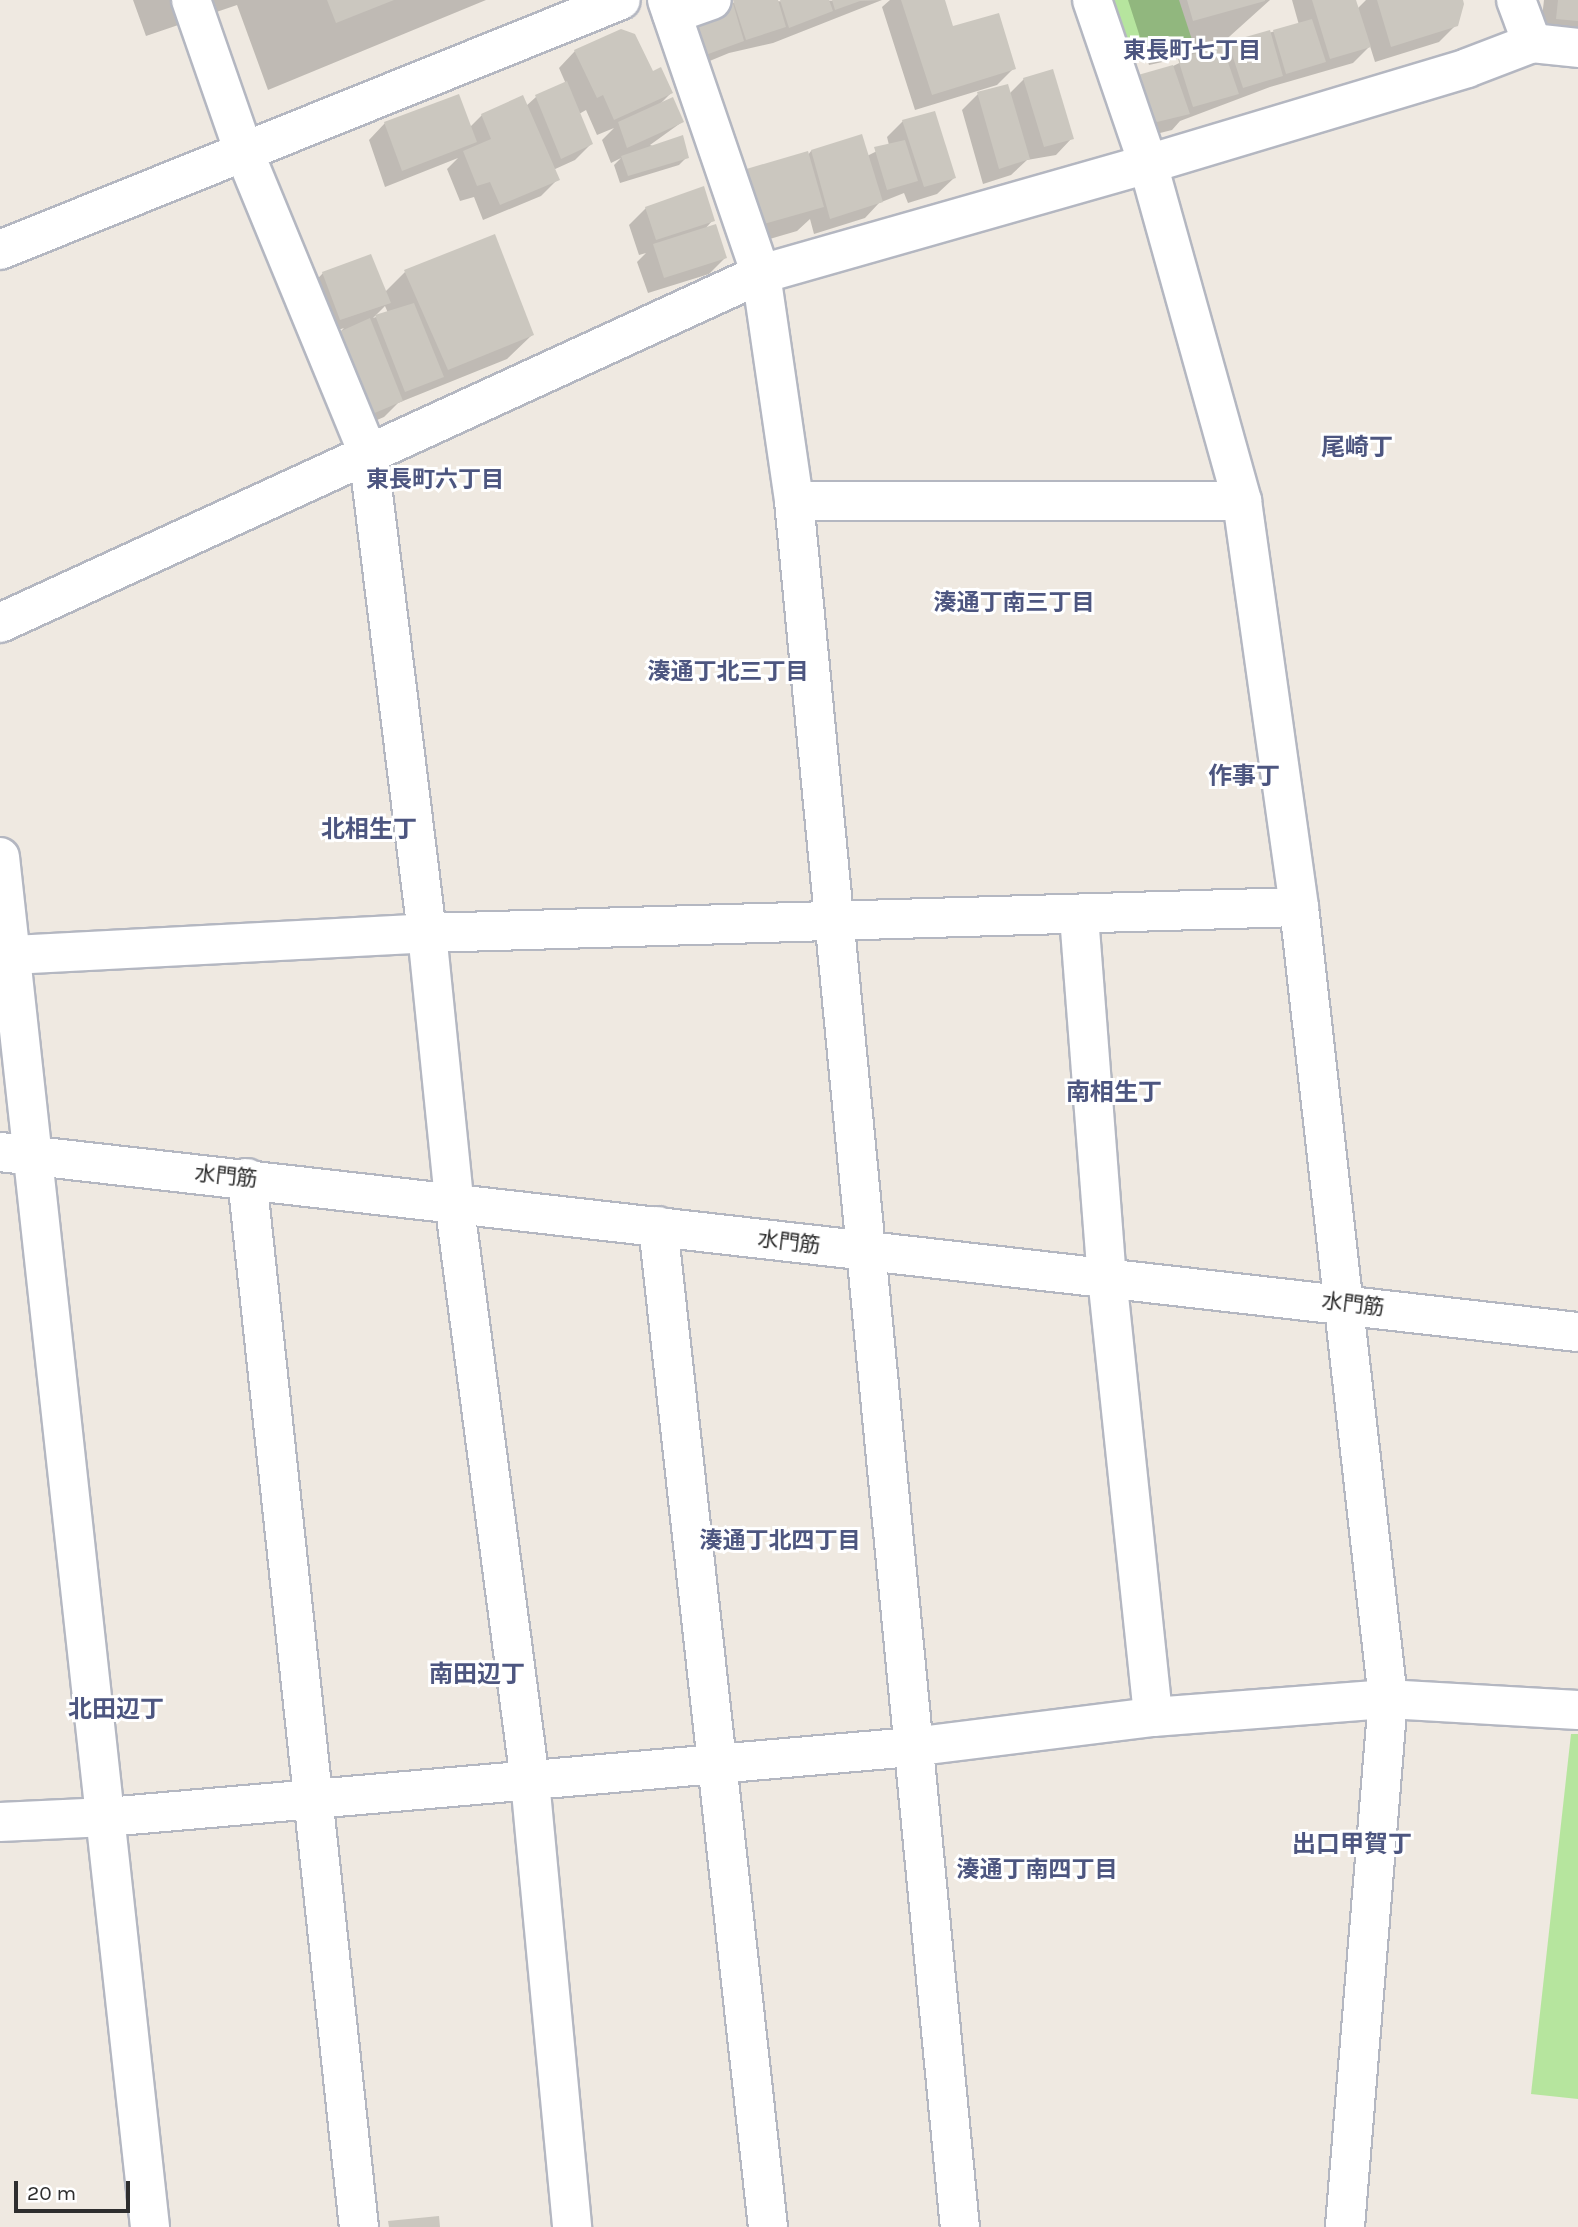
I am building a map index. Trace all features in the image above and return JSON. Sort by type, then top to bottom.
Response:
[{"type":"street","points":[[191,0],[244,152],[368,453],[427,933],[454,1201],[530,1781],[572,2227]]},
{"type":"street","points":[[0,250],[621,0]]},
{"type":"street","points":[[712,0],[669,7],[761,274],[794,500],[835,922],[863,1250],[960,2227]]},
{"type":"street","points":[[1092,0],[1147,164],[1242,500],[1298,907],[1340,1303],[1388,1699],[1345,2227]]},
{"type":"street","points":[[1516,0],[1532,43]]},
{"type":"street","points":[[0,623],[761,274],[1147,164],[1467,68],[1532,43],[1578,47]]},
{"type":"street","points":[[794,500],[1242,500]]},
{"type":"street","points":[[0,857],[12,955],[18,1154],[107,1817],[150,2227]]},
{"type":"street","points":[[12,955],[427,933],[1079,916],[1298,907]]},
{"type":"street","points":[[1079,916],[1107,1277],[1153,1717]]},
{"type":"street","name":"水門筋","points":[[18,1154],[454,1201],[1578,1332]]},
{"type":"street","points":[[247,1178],[359,2227]]},
{"type":"street","points":[[658,1226],[768,2227]]},
{"type":"street","points":[[0,1822],[107,1817],[530,1781],[912,1747],[1153,1717],[1388,1699],[1578,1710]]},
{"type":"green space","points":[[1105,0],[1179,0],[1193,43],[1125,62]]},
{"type":"green space","points":[[1571,1734],[1578,1734],[1578,2099],[1531,2094]]},
{"type":"building","points":[[327,0],[394,0],[336,23]]},
{"type":"building","points":[[732,0],[744,41],[700,57],[687,15]]},
{"type":"building","points":[[733,0],[778,0],[786,27],[746,40]]},
{"type":"building","points":[[780,0],[829,0],[833,11],[789,28]]},
{"type":"building","points":[[832,0],[863,0],[835,10]]},
{"type":"building","points":[[901,0],[945,0],[953,26],[999,13],[1016,69],[932,95]]},
{"type":"building","points":[[1187,0],[1265,0],[1265,1],[1193,21]]},
{"type":"building","points":[[1312,0],[1356,0],[1371,47],[1330,59]]},
{"type":"building","points":[[1377,0],[1463,0],[1464,4],[1458,26],[1391,47]]},
{"type":"building","points":[[1558,0],[1578,0],[1578,21],[1556,19]]},
{"type":"building","points":[[1312,19],[1326,62],[1286,74],[1273,30]]},
{"type":"building","points":[[621,29],[635,34],[653,71],[661,67],[673,93],[614,120],[603,95],[597,98],[574,50]]},
{"type":"building","points":[[1270,30],[1283,76],[1243,88],[1228,42]]},
{"type":"building","points":[[1222,45],[1239,94],[1193,107],[1178,59]]},
{"type":"building","points":[[1173,65],[1190,114],[1157,122],[1141,111],[1131,77]]},
{"type":"building","points":[[1053,69],[1074,139],[1044,147],[1023,78]]},
{"type":"building","points":[[567,81],[593,144],[561,159],[535,95]]},
{"type":"building","points":[[1008,84],[1030,159],[999,169],[977,92]]},
{"type":"building","points":[[459,94],[477,142],[402,171],[384,122]]},
{"type":"building","points":[[523,95],[560,180],[500,205],[490,182],[477,186],[463,151],[491,139],[481,114]]},
{"type":"building","points":[[673,97],[684,122],[627,148],[618,122]]},
{"type":"building","points":[[935,111],[956,178],[924,187],[902,120]]},
{"type":"building","points":[[862,134],[883,202],[830,219],[811,150]]},
{"type":"building","points":[[683,135],[689,158],[628,176],[621,156]]},
{"type":"building","points":[[905,140],[918,181],[887,190],[874,147]]},
{"type":"building","points":[[808,151],[824,207],[760,225],[743,170]]},
{"type":"building","points":[[704,186],[715,221],[656,240],[645,207]]},
{"type":"building","points":[[716,224],[727,258],[664,278],[653,244]]},
{"type":"building","points":[[495,234],[534,335],[448,370],[404,270]]},
{"type":"building","points":[[371,254],[391,303],[340,320],[322,272]]},
{"type":"building","points":[[414,303],[444,377],[405,392],[375,315]]},
{"type":"building","points":[[370,318],[403,401],[370,415],[339,332]]},
{"type":"building","points":[[439,2216],[440,2227],[389,2227],[388,2221]]},
{"type":"district","name":"東長町七丁目","points":[[1192,51]]},
{"type":"district","name":"尾崎丁","points":[[1357,448]]},
{"type":"district","name":"東長町六丁目","points":[[435,480]]},
{"type":"district","name":"湊通丁南三丁目","points":[[1014,603]]},
{"type":"district","name":"湊通丁北三丁目","points":[[728,672]]},
{"type":"district","name":"作事丁","points":[[1244,777]]},
{"type":"district","name":"北相生丁","points":[[369,830]]},
{"type":"district","name":"南相生丁","points":[[1114,1093]]},
{"type":"district","name":"湊通丁北四丁目","points":[[780,1541]]},
{"type":"district","name":"南田辺丁","points":[[477,1675]]},
{"type":"district","name":"北田辺丁","points":[[116,1710]]},
{"type":"district","name":"出口甲賀丁","points":[[1352,1845]]},
{"type":"district","name":"湊通丁南四丁目","points":[[1037,1870]]}]
